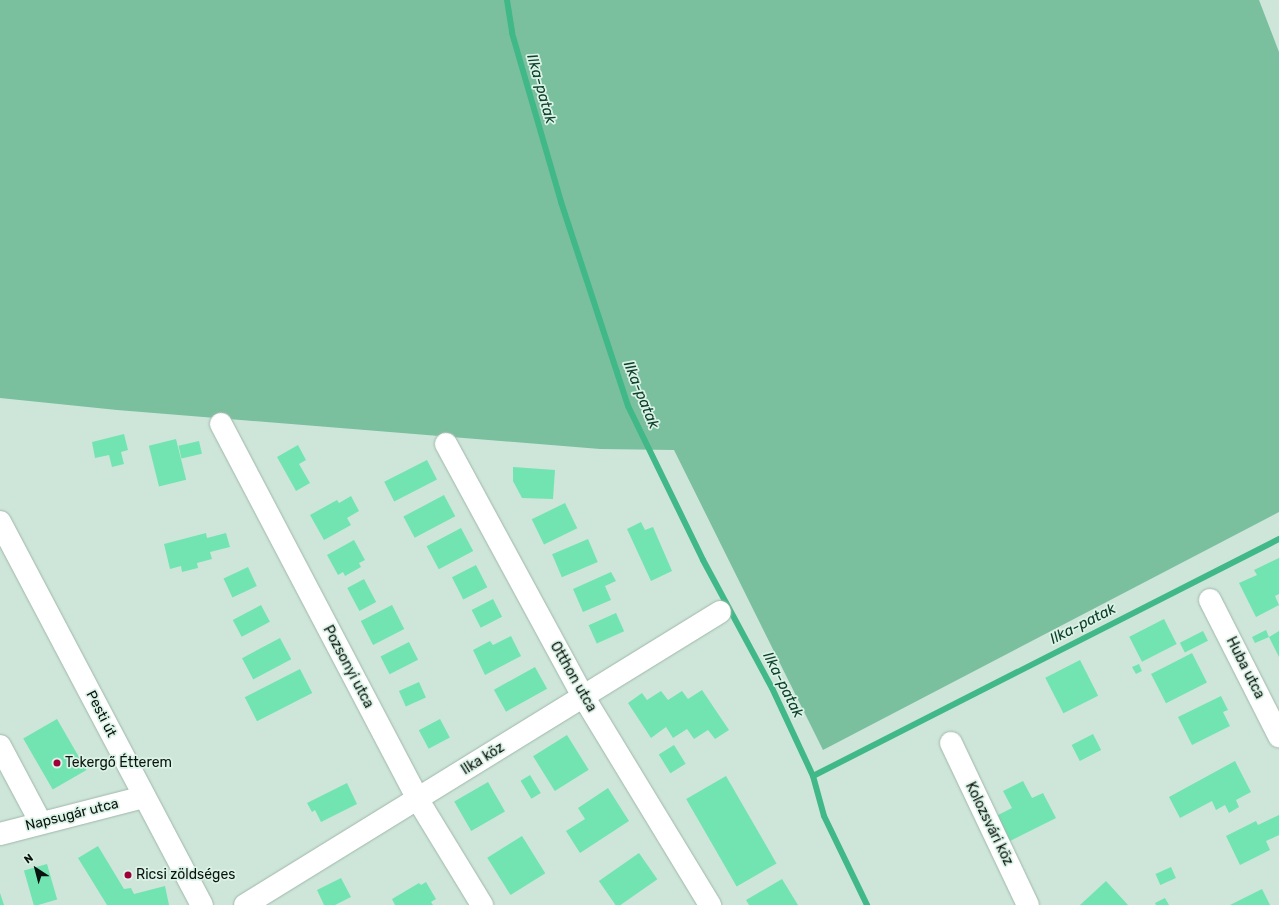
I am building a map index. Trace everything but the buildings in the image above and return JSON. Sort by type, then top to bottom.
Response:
[{"type":"street","name":"Pozsonyi utca","points":[[221,424],[418,800],[482,905]]},
{"type":"street","name":"Otthon utca","points":[[446,444],[583,696],[710,905]]},
{"type":"street","name":"Pesti út","points":[[0,522],[202,905]]},
{"type":"street","name":"Huba utca","points":[[1210,600],[1279,736]]},
{"type":"street","name":"Ilka köz","points":[[245,905],[418,800],[720,612]]},
{"type":"street","name":"Kolozsvári köz","points":[[951,743],[1028,905]]},
{"type":"street","points":[[0,746],[41,823]]},
{"type":"street","name":"Napsugár utca","points":[[0,834],[144,797]]},
{"type":"green space","points":[[0,0],[1259,0],[1279,52],[1279,512],[823,750],[674,450],[600,449],[117,410],[0,398]]},
{"type":"waterway","name":"Ilka-patak","points":[[507,0],[512,33],[561,202],[628,406],[703,560],[772,688],[813,776],[824,816],[867,905]]},
{"type":"waterway","name":"Ilka-patak","points":[[813,776],[1279,539]]},
{"type":"place","name":"Tekergő Étterem","points":[[57,763]]},
{"type":"place","name":"Ricsi zöldséges","points":[[128,875]]}]
